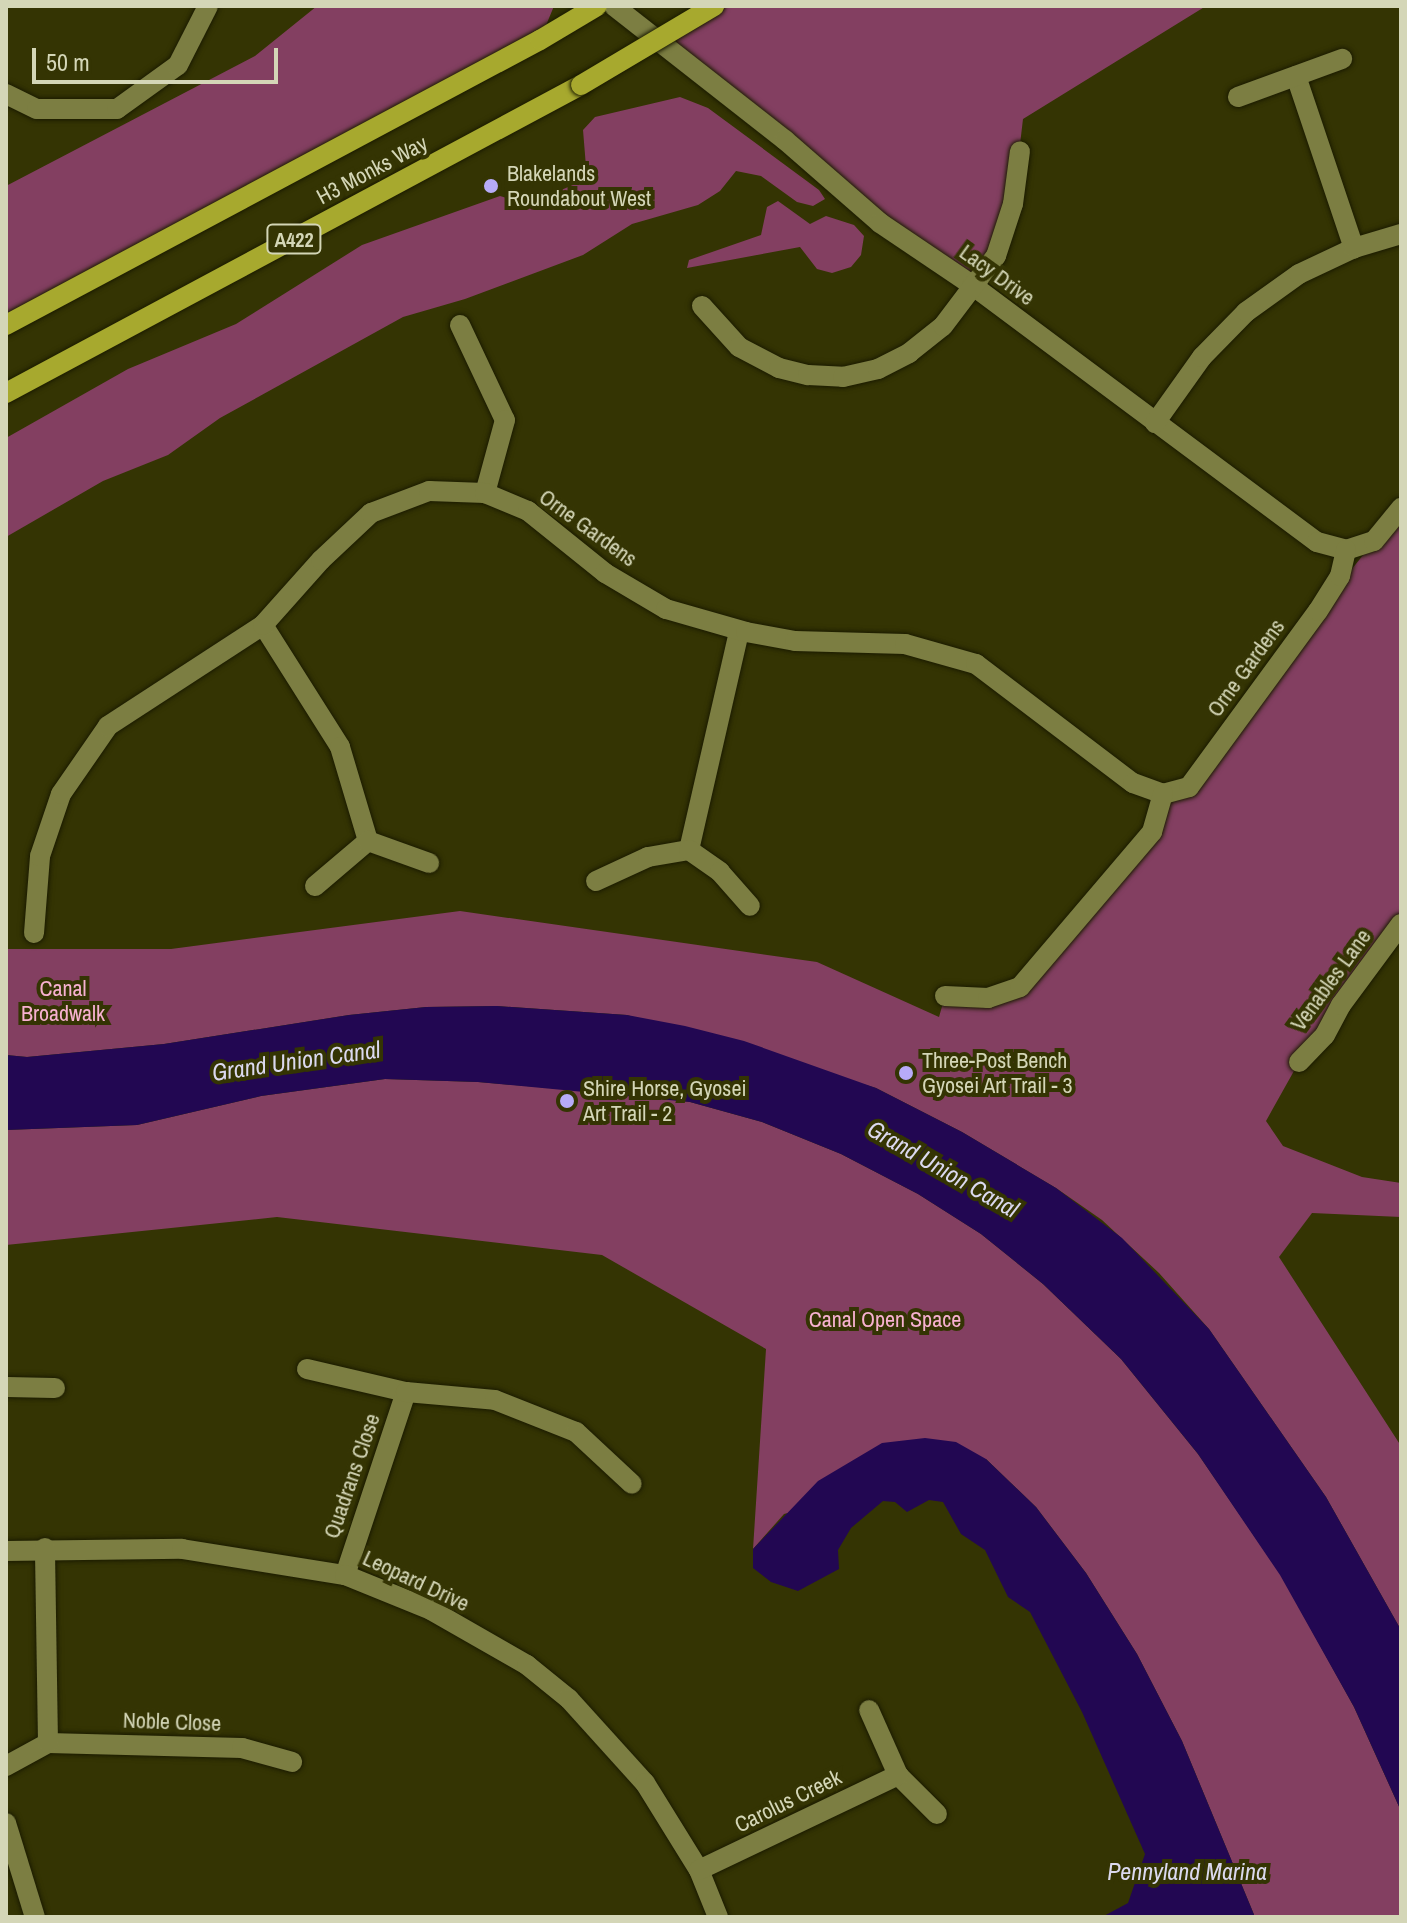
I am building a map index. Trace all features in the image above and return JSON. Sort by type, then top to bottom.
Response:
[{"type":"main road","name":"H3 Monks Way","points":[[6,325],[540,40],[597,6]]},
{"type":"main road","name":"H3 Monks Way","points":[[6,393],[581,85],[714,6]]},
{"type":"street","points":[[6,94],[37,109],[117,109],[178,65],[208,6]]},
{"type":"street","name":"Lacy Drive","points":[[614,6],[785,140],[880,223],[972,285],[1317,542],[1346,550]]},
{"type":"street","points":[[1238,97],[1342,59]]},
{"type":"street","points":[[1296,76],[1354,248]]},
{"type":"street","points":[[702,306],[739,347],[779,368],[808,375],[843,377],[878,369],[909,353],[943,326],[996,256],[1013,204],[1020,151]]},
{"type":"street","points":[[1155,423],[1202,357],[1246,312],[1299,274],[1354,248],[1401,234]]},
{"type":"street","points":[[460,325],[505,420],[485,493]]},
{"type":"street","name":"Orne Gardens","points":[[34,933],[40,856],[61,794],[108,726],[263,625],[321,560],[371,513],[429,491],[485,493],[528,511],[605,573],[666,609],[739,631],[795,641],[905,644],[976,664],[1133,783],[1163,794],[1189,787],[1318,611],[1340,576],[1346,550]]},
{"type":"street","points":[[1346,550],[1374,541],[1401,508]]},
{"type":"street","points":[[263,625],[340,747],[368,841]]},
{"type":"street","points":[[689,850],[739,631]]},
{"type":"street","points":[[945,996],[988,998],[1020,987],[1152,832],[1163,794]]},
{"type":"street","points":[[368,841],[429,863]]},
{"type":"street","points":[[315,886],[368,841]]},
{"type":"street","points":[[596,881],[648,857],[689,850],[720,872],[750,906]]},
{"type":"street","name":"Venables Lane","points":[[1299,1062],[1325,1035],[1341,1005],[1401,924]]},
{"type":"street","name":"Quadrans Close","points":[[307,1369],[406,1392],[495,1400],[576,1432],[632,1484]]},
{"type":"street","points":[[6,1387],[55,1388]]},
{"type":"street","name":"Quadrans Close","points":[[345,1575],[406,1392]]},
{"type":"street","points":[[6,1766],[48,1743],[45,1548]]},
{"type":"street","name":"Leopard Drive","points":[[6,1551],[45,1548],[182,1549],[345,1575],[431,1610],[527,1665],[569,1699],[645,1783],[699,1870],[718,1917]]},
{"type":"street","points":[[869,1710],[898,1775],[937,1814]]},
{"type":"street","name":"Noble Close","points":[[48,1743],[242,1748],[292,1762]]},
{"type":"street","name":"Carolus Creek","points":[[699,1870],[898,1775]]},
{"type":"street","points":[[6,1823],[35,1917]]},
{"type":"green space","points":[[317,6],[554,6],[540,40],[6,325],[6,186],[255,56]]},
{"type":"green space","points":[[705,6],[1206,6],[1023,119],[1013,204],[972,285],[655,36]]},
{"type":"green space","points":[[680,97],[708,108],[819,190],[825,199],[813,206],[797,202],[761,176],[736,171],[720,191],[698,205],[632,224],[583,255],[465,299],[403,317],[220,418],[168,455],[103,481],[6,537],[6,438],[128,369],[236,324],[362,245],[500,196],[517,201],[547,196],[587,179],[583,130],[595,117]]},
{"type":"green space","points":[[778,201],[810,224],[826,216],[854,225],[864,236],[861,255],[851,267],[832,273],[817,269],[800,247],[687,268],[689,260],[761,235],[767,207]]},
{"type":"green space","name":"Canal Broadwalk","points":[[1401,508],[1401,924],[1299,1062],[1266,1121],[1283,1146],[1362,1177],[1401,1183],[1401,1217],[1312,1213],[1279,1257],[1401,1446],[1401,1630],[1326,1497],[1209,1329],[1159,1273],[1102,1220],[1056,1188],[962,1132],[876,1088],[627,1015],[497,1006],[426,1007],[349,1015],[164,1044],[27,1057],[6,1055],[6,949],[171,949],[460,911],[817,962],[939,1017],[945,996],[1020,987],[1121,870],[1163,794],[1189,787],[1318,611]]},
{"type":"green space","name":"Canal Open Space","points":[[385,1079],[478,1082],[635,1095],[690,1102],[762,1122],[841,1154],[918,1194],[981,1234],[1043,1284],[1121,1359],[1198,1454],[1281,1575],[1354,1707],[1401,1811],[1401,1917],[1255,1917],[1182,1741],[1137,1654],[1086,1573],[1036,1507],[986,1459],[784,1514],[753,1549],[766,1349],[602,1255],[277,1217],[6,1245],[6,1130],[137,1125],[261,1096]]},
{"type":"water","name":"Grand Union Canal","points":[[497,1006],[627,1015],[685,1026],[744,1041],[876,1088],[962,1132],[1056,1188],[1122,1238],[1209,1329],[1326,1497],[1401,1630],[1401,1811],[1354,1707],[1280,1575],[1198,1454],[1121,1359],[1043,1284],[981,1234],[918,1194],[841,1154],[762,1122],[690,1102],[478,1082],[385,1079],[261,1096],[137,1125],[6,1130],[6,1055],[27,1057],[164,1044],[349,1015],[426,1007]]},
{"type":"water","name":"Pennyland Marina","points":[[925,1438],[956,1442],[986,1459],[1036,1507],[1086,1573],[1137,1654],[1182,1741],[1255,1917],[1102,1917],[1128,1903],[1145,1854],[1082,1712],[1030,1612],[1008,1597],[985,1550],[961,1534],[943,1502],[929,1500],[907,1512],[895,1502],[883,1501],[851,1528],[838,1550],[839,1569],[798,1591],[771,1582],[753,1568],[753,1549],[818,1481],[882,1443]]},
{"type":"place","name":"Blakelands Roundabout West","points":[[491,186]]},
{"type":"place","name":"Three-Post Bench Gyosei Art Trail - 3","points":[[906,1073]]},
{"type":"place","name":"Shire Horse, Gyosei Art Trail - 2","points":[[567,1101]]}]
